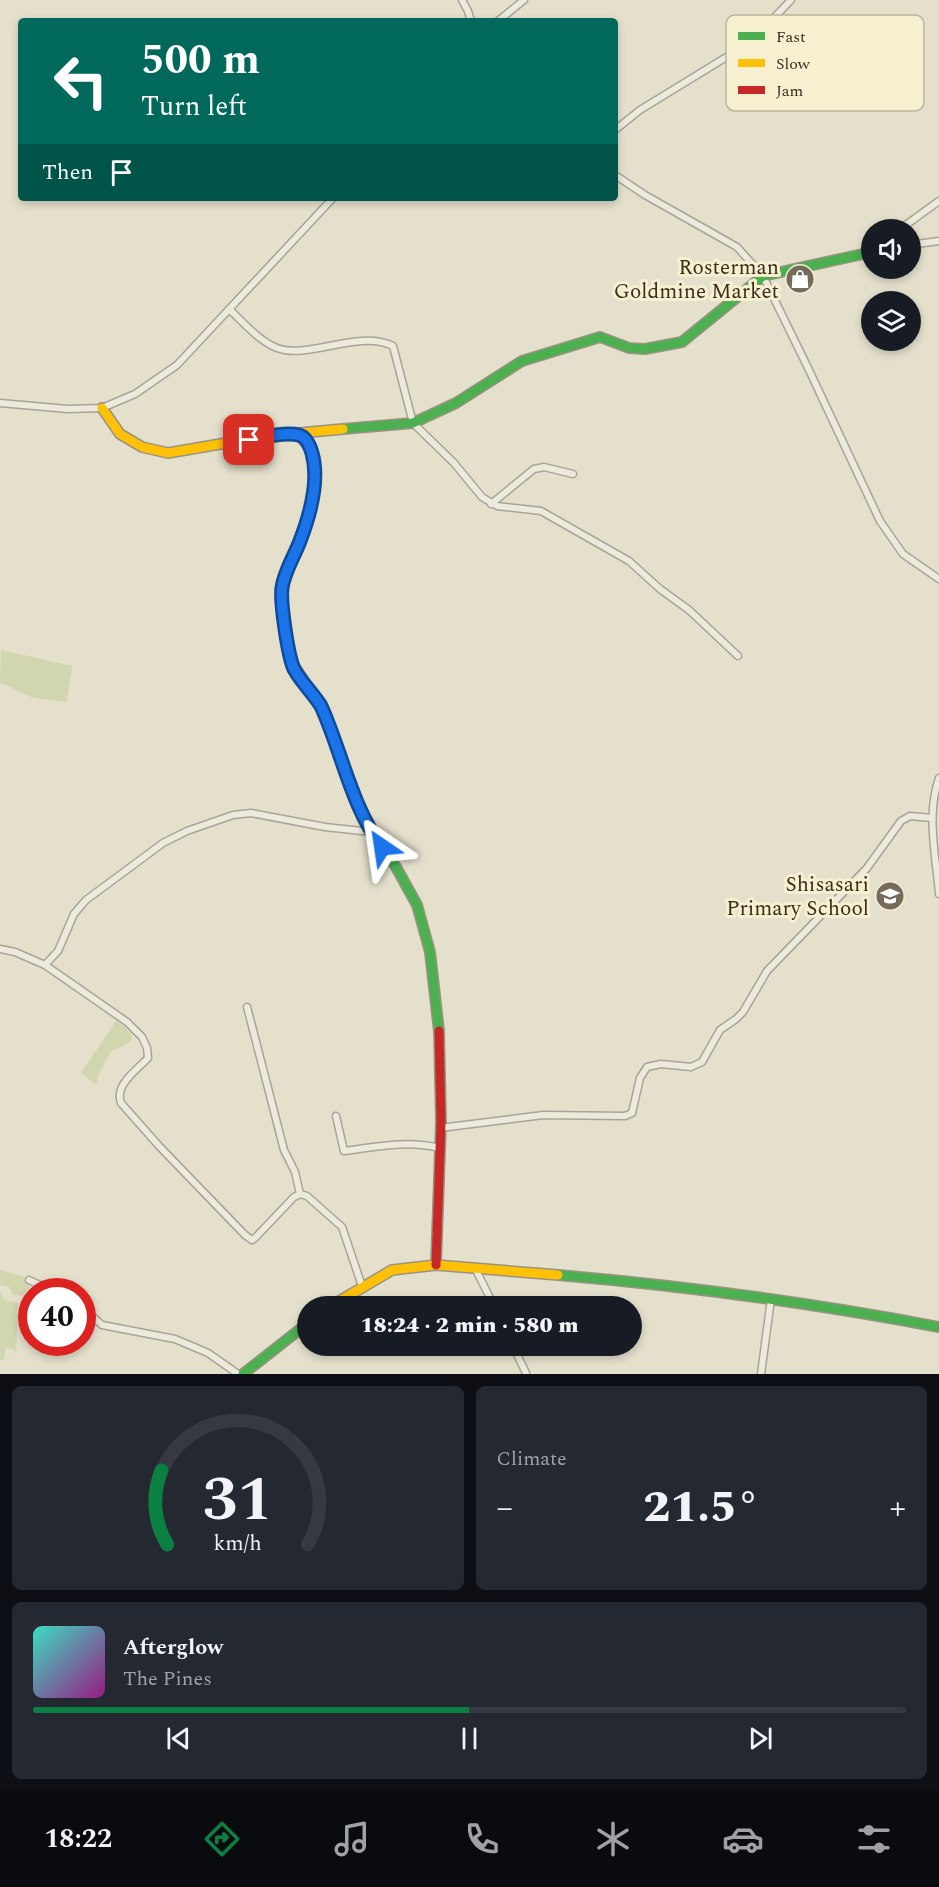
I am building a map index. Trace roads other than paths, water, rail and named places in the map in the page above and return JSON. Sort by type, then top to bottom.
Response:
[{"type":"street","points":[[462,0],[470,18]]},
{"type":"street","points":[[502,18],[524,0]]},
{"type":"street","points":[[777,15],[791,0]]},
{"type":"street","points":[[618,128],[640,110],[726,57]]},
{"type":"street","points":[[618,177],[645,195],[737,247],[763,276],[880,521],[903,554],[939,579]]},
{"type":"street","points":[[0,403],[68,409],[102,408],[135,394],[177,365],[330,201]]},
{"type":"street","points":[[914,219],[939,201]]},
{"type":"street","points":[[921,243],[939,241]]},
{"type":"street","points":[[102,408],[120,434],[142,447],[168,453],[267,436],[413,423],[456,403],[522,361],[600,337],[629,348],[645,349],[682,342],[763,276],[861,254]]},
{"type":"street","points":[[229,309],[276,348],[288,350],[372,341],[393,346],[413,423],[454,463],[482,497],[491,504],[541,511],[629,561],[660,589],[689,610],[738,656]]},
{"type":"street","points":[[298,435],[304,437],[311,448],[316,467],[313,496],[304,529],[282,590],[291,658],[295,670],[313,693],[329,725],[371,832],[402,876],[417,907],[429,945],[440,1023],[436,1265]]},
{"type":"street","points":[[491,504],[534,469],[544,467],[573,474]]},
{"type":"street","points":[[939,778],[933,798],[932,818],[939,894]]},
{"type":"street","points":[[45,965],[58,951],[74,914],[86,900],[163,843],[188,831],[233,815],[251,813],[371,832]]},
{"type":"street","points":[[440,1128],[543,1115],[625,1116],[632,1113],[640,1078],[647,1067],[661,1064],[691,1066],[702,1062],[720,1030],[743,1012],[767,971],[867,868],[901,821],[910,816],[932,818]]},
{"type":"street","points":[[0,949],[15,952],[45,965],[127,1022],[142,1037],[148,1058],[121,1087],[119,1098],[159,1146],[248,1239],[255,1238],[294,1197],[300,1194]]},
{"type":"street","points":[[247,1007],[284,1150],[295,1172],[300,1194]]},
{"type":"street","points":[[336,1116],[344,1151],[405,1143],[425,1144],[439,1148]]},
{"type":"street","points":[[300,1194],[315,1201],[342,1227],[362,1286]]},
{"type":"street","points":[[346,1296],[392,1270],[436,1265],[627,1281],[843,1309],[939,1327]]},
{"type":"street","points":[[475,1268],[489,1296]]},
{"type":"street","points":[[761,1374],[771,1299]]},
{"type":"street","points":[[96,1320],[102,1325],[175,1339],[208,1353],[241,1374],[297,1331]]},
{"type":"street","points":[[518,1356],[526,1373]]},
{"type":"place","name":"Rosterman Goldmine Market","points":[[800,279]]},
{"type":"place","name":"Shisasari Primary School","points":[[890,896]]}]
